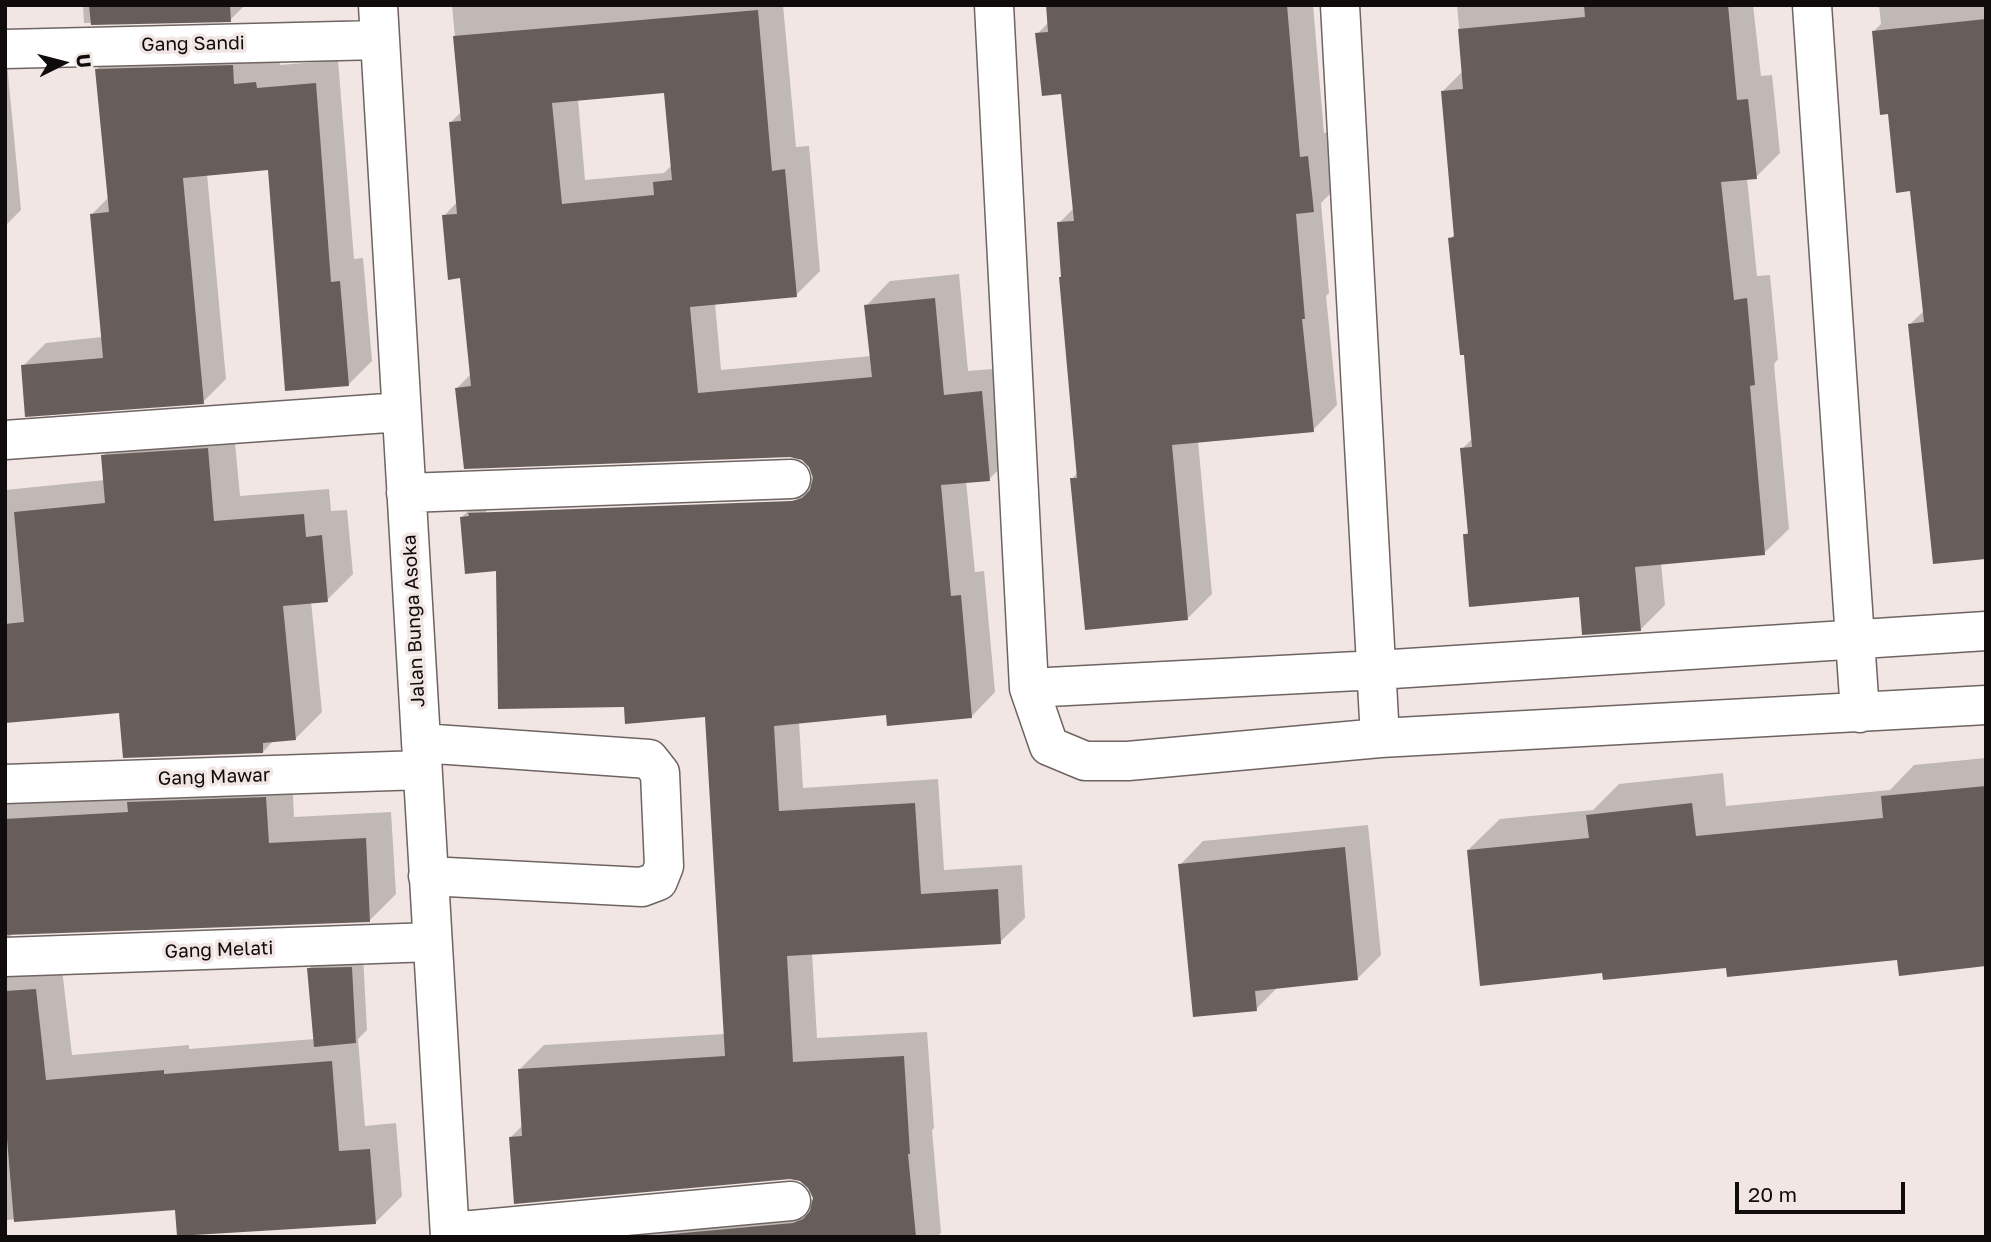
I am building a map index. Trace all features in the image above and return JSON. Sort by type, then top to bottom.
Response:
[{"type":"street","points":[[995,5],[1029,688],[1049,746],[1085,761],[1128,761],[1380,738],[1986,705]]},
{"type":"street","points":[[1340,5],[1380,738]]},
{"type":"street","points":[[1812,5],[1860,713]]},
{"type":"street","name":"Gang Sandi","points":[[5,49],[379,23]]},
{"type":"street","name":"Jalan Bunga Asoka","points":[[379,23],[450,1234]]},
{"type":"street","points":[[5,440],[401,412]]},
{"type":"street","points":[[406,493],[791,479]]},
{"type":"street","points":[[1029,688],[1377,670],[1986,631]]},
{"type":"street","name":"Gang Mawar","points":[[5,784],[421,757],[649,759],[660,773],[664,866],[658,881],[642,887],[428,876]]},
{"type":"street","name":"Gang Melati","points":[[5,957],[432,942]]},
{"type":"street","points":[[450,1234],[791,1201]]},
{"type":"building","points":[[89,5],[230,5],[231,22],[91,25]]},
{"type":"building","points":[[1046,5],[1287,5],[1300,157],[1308,156],[1314,212],[1296,214],[1305,319],[1302,319],[1314,432],[1172,445],[1188,620],[1085,630],[1070,478],[1077,478],[1059,277],[1057,222],[1074,221],[1061,94],[1042,96],[1035,33],[1048,32]]},
{"type":"building","points":[[1584,5],[1728,5],[1737,100],[1748,99],[1757,179],[1721,182],[1734,300],[1747,298],[1755,385],[1750,386],[1765,555],[1635,567],[1641,631],[1582,635],[1579,597],[1469,607],[1463,534],[1468,534],[1460,448],[1472,447],[1464,355],[1460,355],[1448,238],[1454,237],[1441,91],[1463,89],[1458,29],[1585,17]]},
{"type":"building","points":[[758,10],[772,171],[785,169],[797,297],[690,307],[698,393],[872,377],[864,305],[935,298],[944,395],[982,391],[990,481],[941,485],[951,596],[961,595],[972,718],[887,726],[886,715],[774,726],[779,811],[915,803],[921,894],[998,889],[1001,944],[787,956],[793,1062],[904,1056],[908,1154],[916,1237],[639,1237],[793,1223],[803,1219],[810,1211],[813,1198],[808,1188],[800,1181],[790,1179],[514,1204],[509,1137],[522,1136],[518,1069],[725,1056],[705,717],[625,724],[624,707],[498,709],[496,571],[465,574],[460,517],[469,516],[468,513],[792,501],[802,498],[810,490],[813,478],[809,467],[802,460],[790,457],[464,469],[455,388],[471,386],[460,278],[448,280],[442,215],[457,214],[449,122],[461,121],[453,36]],"holes":[[[664,93],[672,180],[653,182],[654,195],[562,204],[552,103]]]},
{"type":"building","points":[[1986,19],[1986,559],[1933,564],[1908,324],[1924,322],[1910,191],[1896,193],[1888,114],[1880,115],[1872,31]]},
{"type":"building","points":[[233,65],[234,84],[256,82],[257,88],[316,83],[331,282],[340,281],[349,386],[285,391],[268,170],[183,178],[204,404],[25,417],[21,365],[103,358],[90,214],[109,212],[95,69]]},
{"type":"building","points":[[208,448],[214,521],[304,514],[306,537],[322,535],[328,602],[283,606],[296,740],[263,743],[263,753],[123,758],[119,713],[5,723],[5,624],[24,622],[14,512],[105,503],[101,455]]},
{"type":"building","points":[[1986,786],[1986,966],[1899,976],[1897,960],[1727,977],[1726,968],[1603,980],[1602,973],[1480,986],[1467,850],[1589,838],[1586,815],[1692,803],[1696,836],[1883,818],[1881,796]]},
{"type":"building","points":[[266,797],[269,843],[366,838],[370,922],[5,935],[5,819],[128,812],[127,802]]},
{"type":"building","points":[[1345,847],[1358,980],[1255,991],[1257,1011],[1193,1017],[1178,864]]},
{"type":"building","points":[[352,967],[356,1043],[314,1047],[307,968]]},
{"type":"building","points":[[36,989],[46,1080],[164,1070],[164,1074],[332,1061],[339,1151],[370,1149],[376,1224],[177,1236],[175,1210],[14,1222],[5,1115],[5,991]]}]
